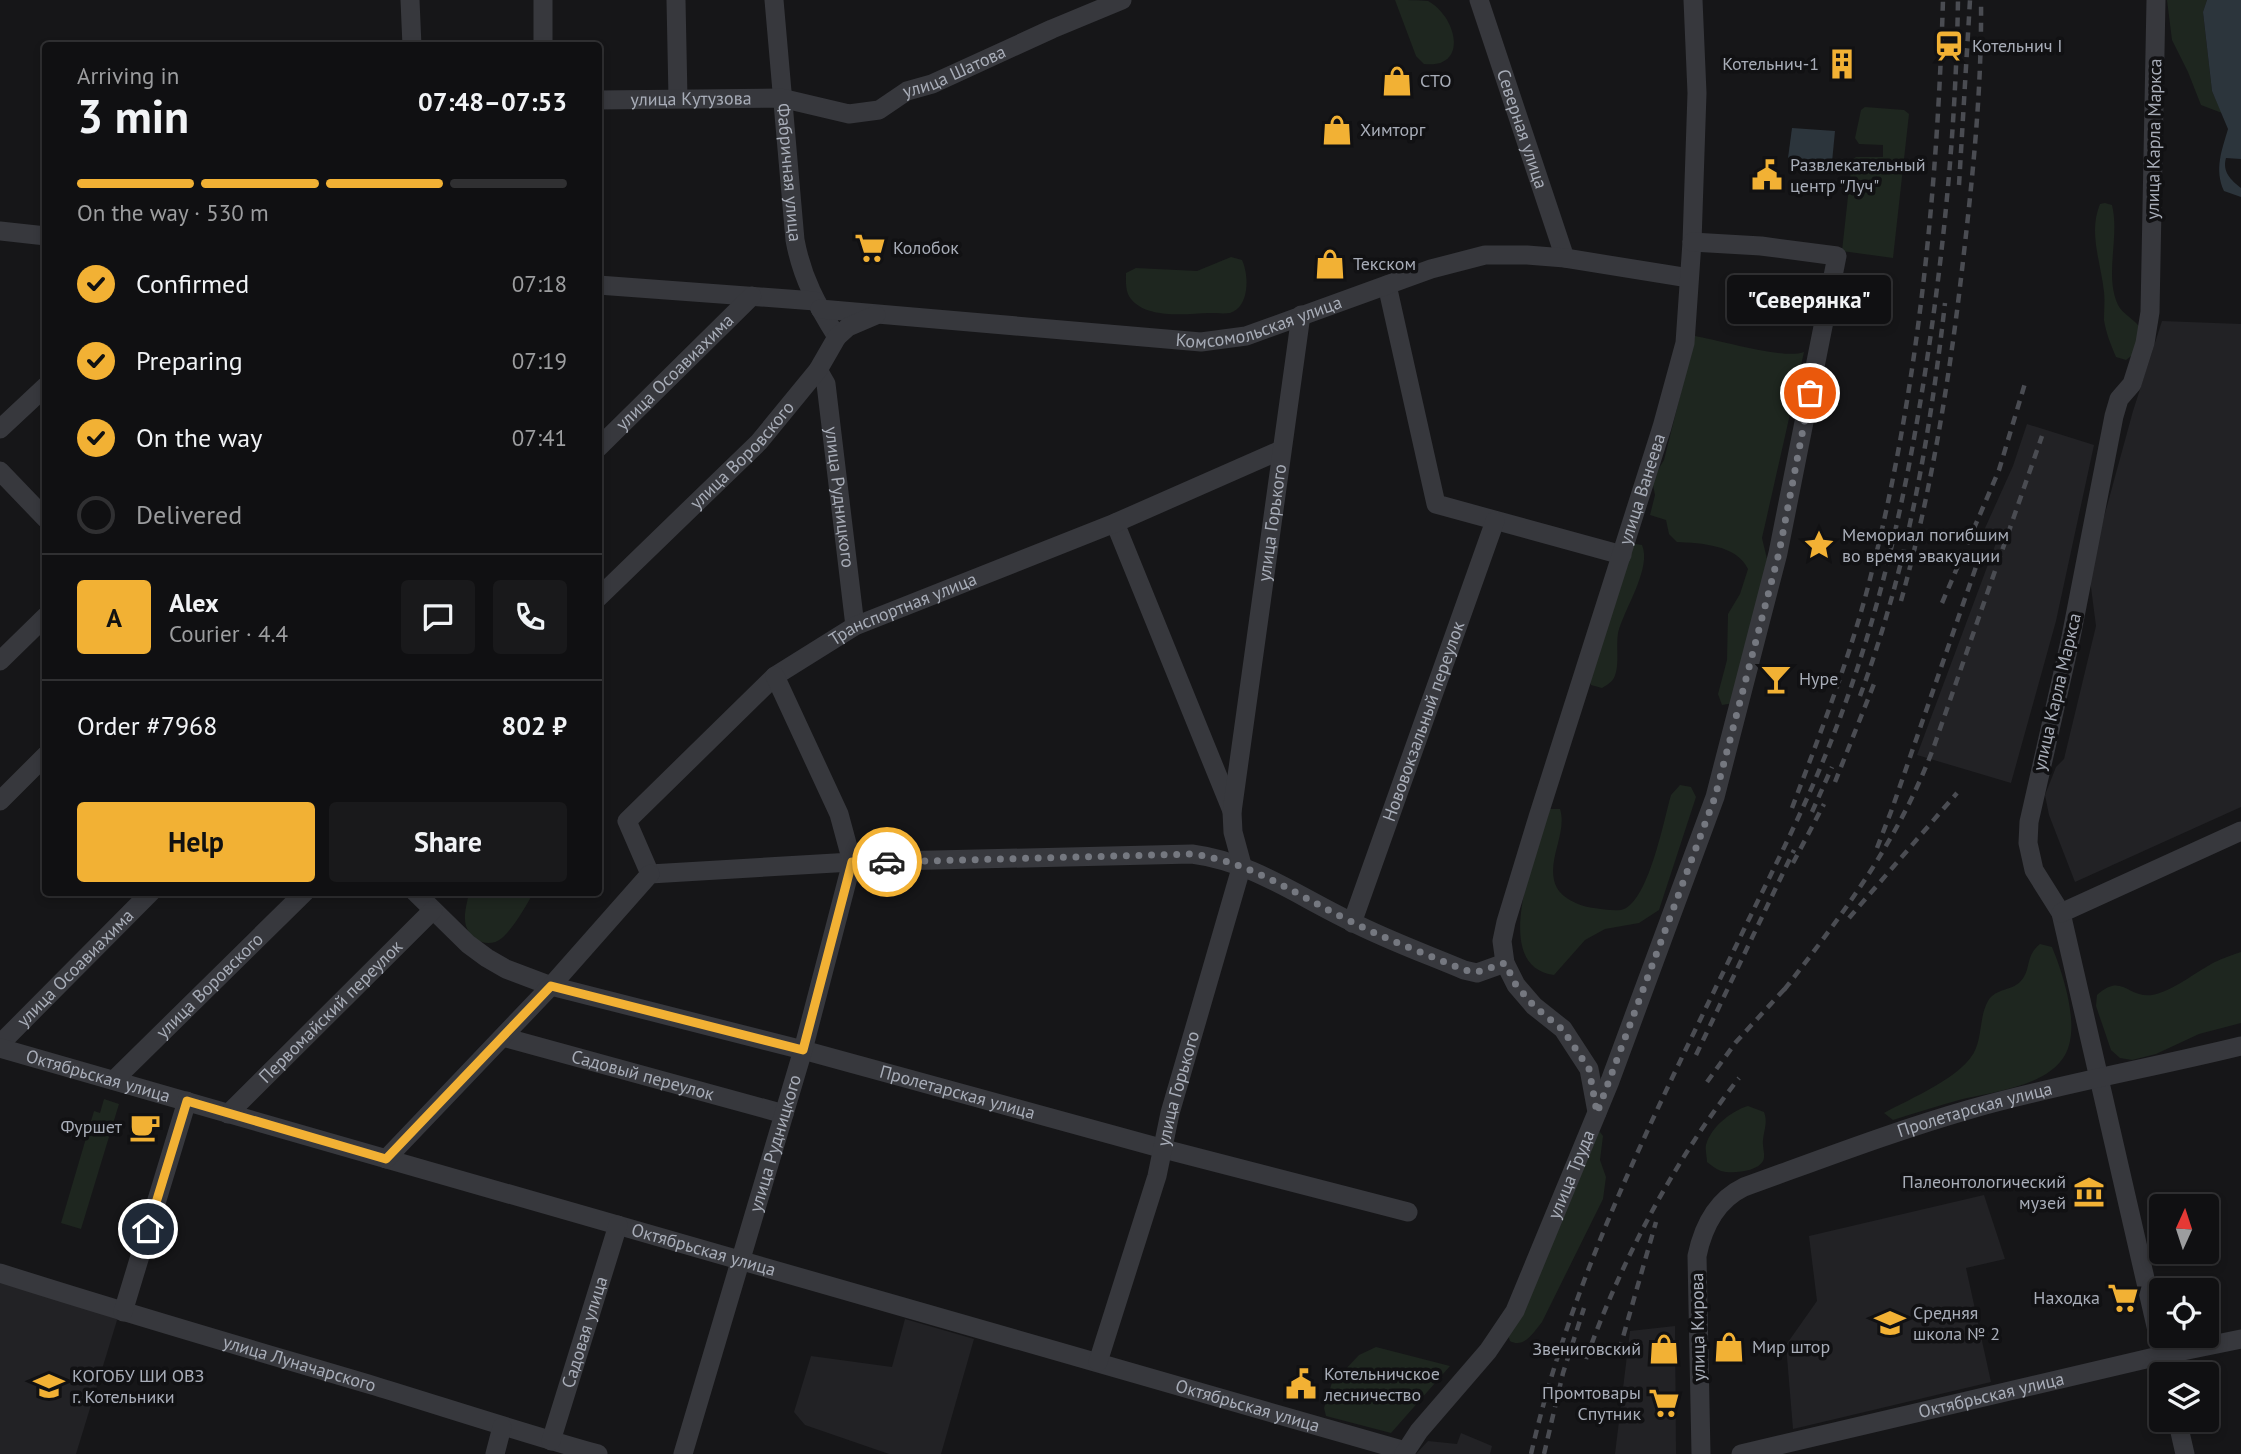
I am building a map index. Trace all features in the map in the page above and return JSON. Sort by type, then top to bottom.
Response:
[{"type":"street","points":[[410,0],[412,42]]},
{"type":"street","points":[[543,0],[543,42]]},
{"type":"street","points":[[676,0],[678,98]]},
{"type":"street","name":"Фабричная улица","points":[[774,0],[795,240],[800,266],[837,337]]},
{"type":"street","name":"улица Шатова","points":[[781,98],[849,114],[879,110],[907,91],[932,84],[1122,0]]},
{"type":"street","name":"Северная улица","points":[[1479,0],[1565,258]]},
{"type":"street","name":"улица Ванеева","points":[[1505,963],[1502,941],[1506,922],[1662,427],[1685,343],[1692,242],[1697,93],[1693,0]]},
{"type":"street","name":"улица Карла Маркса","points":[[2156,0],[2152,277],[2147,327],[2132,384],[2119,399],[2114,416],[2071,637],[2031,803],[2028,842],[2034,870],[2061,914],[2165,1362]]},
{"type":"street","name":"улица Кутузова","points":[[602,100],[781,98]]},
{"type":"street","points":[[0,231],[42,236]]},
{"type":"street","name":"улица Труда","points":[[1404,1452],[1488,1351],[1514,1311],[1597,1113],[1715,797],[1779,553],[1837,256],[1761,246],[1692,242]]},
{"type":"street","name":"Комсомольская улица","points":[[602,285],[751,296],[880,313],[1200,342],[1246,336],[1431,269],[1485,256],[1565,258],[1689,278]]},
{"type":"street","points":[[1387,285],[1436,504],[1622,555]]},
{"type":"street","name":"улица Осоавиахима","points":[[602,444],[751,296]]},
{"type":"street","name":"улица Воровского","points":[[602,594],[759,442],[818,370],[837,337],[848,327],[880,313]]},
{"type":"street","name":"улица Горького","points":[[1098,1362],[1144,1221],[1164,1149],[1170,1113],[1242,865],[1233,832],[1232,812],[1301,315]]},
{"type":"street","name":"улица Рудницкого","points":[[818,370],[826,384],[855,626]]},
{"type":"street","points":[[0,429],[42,390]]},
{"type":"street","name":"Транспортная улица","points":[[650,874],[627,821],[775,676],[855,626],[1115,523],[1281,450]]},
{"type":"street","points":[[0,471],[42,515]]},
{"type":"street","name":"Нововокзальный переулок","points":[[1352,923],[1495,521]]},
{"type":"street","name":"улица Горького","points":[[1115,523],[1232,812]]},
{"type":"street","points":[[0,661],[42,620]]},
{"type":"street","name":"улица Рудницкого","points":[[683,1454],[785,1114],[852,862],[839,814],[775,676]]},
{"type":"street","points":[[0,801],[42,759]]},
{"type":"street","points":[[2061,914],[2241,831]]},
{"type":"street","points":[[386,1159],[551,986],[650,874],[852,862],[1192,854],[1242,865],[1352,923],[1464,970],[1477,972],[1505,963],[1516,985],[1534,1006],[1563,1030],[1589,1069],[1597,1113]]},
{"type":"street","name":"улица Осоавиахима","points":[[0,1046],[147,896]]},
{"type":"street","name":"улица Воровского","points":[[115,1079],[301,896]]},
{"type":"street","name":"Пролетарская улица","points":[[419,896],[468,944],[506,968],[551,986],[803,1050],[1164,1149],[1408,1212]]},
{"type":"street","name":"Первомайский переулок","points":[[228,1114],[433,910]]},
{"type":"street","name":"Садовый переулок","points":[[503,1037],[785,1114]]},
{"type":"street","name":"Октябрьская улица","points":[[0,1046],[1404,1452]]},
{"type":"street","name":"Пролетарская улица","points":[[1720,1204],[1744,1187],[1891,1134],[2014,1097],[2241,1046]]},
{"type":"street","points":[[123,1312],[187,1101]]},
{"type":"street","name":"улица Кирова","points":[[1701,1454],[1697,1256],[1701,1240],[1720,1204]]},
{"type":"street","name":"Садовая улица","points":[[551,1441],[618,1225]]},
{"type":"street","name":"улица Луначарского","points":[[0,1273],[598,1454]]},
{"type":"street","name":"Октябрьская улица","points":[[2171,1362],[2241,1339]]},
{"type":"street","name":"Октябрьская улица","points":[[1741,1454],[2149,1367]]},
{"type":"street","points":[[495,1454],[502,1427]]},
{"type":"street","points":[[2180,1432],[2185,1454]]},
{"type":"shaded area","points":[[1395,0],[1428,1],[1438,9],[1446,18],[1454,40],[1448,59],[1424,64],[1416,56]]},
{"type":"shaded area","points":[[2167,0],[2207,0],[2203,12],[2212,91],[2222,113],[2201,105],[2172,40]]},
{"type":"shaded area","points":[[2207,0],[2241,0],[2241,159],[2226,158],[2225,167],[2228,175],[2241,188],[2241,197],[2224,191],[2221,183],[2220,160],[2228,129],[2212,91],[2203,12]]},
{"type":"shaded area","points":[[1865,107],[1904,110],[1909,114],[1893,258],[1842,251],[1852,160],[1856,157],[1883,157],[1883,145],[1859,144],[1855,138],[1861,110]]},
{"type":"shaded area","points":[[1792,128],[1835,131],[1832,162],[1788,158]]},
{"type":"shaded area","points":[[2100,204],[2112,205],[2114,217],[2114,293],[2120,308],[2141,329],[2136,352],[2126,360],[2116,357],[2104,320],[2104,292],[2095,226]]},
{"type":"shaded area","points":[[1231,257],[1242,260],[1247,282],[1241,304],[1237,310],[1230,313],[1178,314],[1147,310],[1131,299],[1126,287],[1126,273],[1136,268],[1197,271]]},
{"type":"shaded area","points":[[2162,321],[2241,324],[2241,807],[2075,882],[2049,815],[2045,795],[2056,767],[2064,759],[2096,626],[2089,572],[2133,411]]},
{"type":"shaded area","points":[[1695,336],[1767,352],[1804,352],[1762,538],[1767,559],[1734,703],[1722,705],[1718,694],[1727,660],[1728,614],[1740,594],[1748,569],[1743,561],[1727,550],[1677,542],[1669,534],[1666,520],[1650,515],[1655,495],[1652,480],[1664,460]]},
{"type":"shaded area","points":[[2027,424],[2094,445],[2056,621],[2011,783],[1917,755],[1996,543],[1981,537],[2013,466]]},
{"type":"shaded area","points":[[1636,544],[1642,545],[1643,565],[1618,633],[1615,675],[1611,682],[1602,688],[1591,685],[1588,675],[1631,548]]},
{"type":"shaded area","points":[[1680,785],[1691,787],[1696,797],[1659,910],[1639,923],[1605,929],[1585,940],[1554,975],[1534,967],[1523,951],[1520,929],[1522,903],[1550,809],[1560,809],[1562,819],[1553,869],[1557,888],[1568,899],[1584,906],[1621,910],[1631,905],[1647,878],[1671,795]]},
{"type":"shaded area","points":[[468,896],[531,896],[506,934],[492,943],[481,942],[472,936],[466,926]]},
{"type":"shaded area","points":[[2040,944],[2052,947],[2069,1001],[2069,1043],[2057,1066],[2032,1081],[2002,1091],[1959,1100],[1893,1120],[1884,1113],[1936,1086],[1961,1068],[1976,1048],[1988,1001],[1995,994],[2020,982],[2032,954]]},
{"type":"shaded area","points":[[2241,952],[2241,1023],[2199,1034],[2156,1054],[2132,1060],[2120,1058],[2111,1050],[2096,1006],[2097,995],[2113,986],[2143,995],[2160,993],[2215,962]]},
{"type":"shaded area","points":[[104,1099],[119,1104],[81,1229],[61,1223],[94,1111],[100,1113]]},
{"type":"shaded area","points":[[1748,1106],[1764,1112],[1766,1123],[1763,1161],[1750,1170],[1721,1171],[1707,1162],[1706,1147],[1709,1138],[1722,1121]]},
{"type":"shaded area","points":[[1594,1132],[1600,1132],[1603,1136],[1600,1160],[1606,1177],[1603,1199],[1542,1322],[1532,1335],[1520,1343],[1515,1343],[1510,1341],[1508,1335]]},
{"type":"shaded area","name":"Средняя школа № 2","points":[[1984,1195],[2005,1259],[1966,1268],[1991,1382],[1793,1429],[1786,1345],[1817,1301],[1809,1236]]},
{"type":"shaded area","name":"КОГОБУ ШИ ОВЗ г. Котельники","points":[[0,1281],[118,1317],[76,1454],[0,1454]]},
{"type":"shaded area","points":[[905,1319],[974,1339],[941,1454],[889,1454],[805,1425],[794,1412],[811,1356],[892,1367]]},
{"type":"shaded area","points":[[1675,1326],[1676,1454],[1615,1454],[1630,1331]]},
{"type":"shaded area","points":[[1376,1347],[1450,1366],[1391,1433],[1326,1416],[1324,1408],[1336,1370],[1344,1371],[1359,1355]]},
{"type":"shaded area","points":[[1461,1433],[1492,1446],[1490,1454],[1416,1454],[1428,1441],[1457,1444]]},
{"type":"railway","points":[[1792,808],[1834,697],[1861,612],[1886,511],[1900,439],[1930,220],[1943,0]]},
{"type":"railway","points":[[1531,1454],[1549,1384],[1597,1248],[1654,1116],[1815,781],[1842,712],[1874,613],[1909,463],[1933,315],[1952,136],[1958,0]]},
{"type":"railway","points":[[1959,185],[1970,0]]},
{"type":"railway","points":[[1901,601],[1931,475],[1952,347],[1976,130],[1981,0]]},
{"type":"railway","points":[[1860,696],[1877,648],[1904,551],[1924,453],[1945,303]]},
{"type":"railway","points":[[1942,603],[1999,470],[2026,380]]},
{"type":"railway","points":[[1784,990],[1868,875],[1919,783],[2042,436]]},
{"type":"railway","points":[[1877,848],[1978,561]]},
{"type":"railway","points":[[1835,782],[1874,684]]},
{"type":"railway","points":[[1812,812],[1832,767]]},
{"type":"railway","points":[[1849,918],[1957,793]]},
{"type":"railway","points":[[1793,863],[1824,804]]},
{"type":"railway","points":[[1696,1055],[1794,850]]},
{"type":"railway","points":[[1707,1082],[1736,1042],[1790,983]]},
{"type":"railway","points":[[1586,1359],[1616,1285],[1652,1212],[1693,1143],[1739,1078]]},
{"type":"railway","points":[[1619,1351],[1656,1222]]},
{"type":"railway","points":[[1544,1454],[1563,1373],[1584,1308]]},
{"type":"way so far","points":[[887,862],[1192,854],[1242,865],[1352,923],[1464,970],[1477,972],[1505,963],[1516,985],[1534,1006],[1563,1030],[1589,1069],[1597,1113],[1715,797],[1779,553],[1810,393]]},
{"type":"place","name":"Котельнич I","points":[[1949,46]]},
{"type":"place","name":"Котельнич-1","points":[[1842,64]]},
{"type":"place","name":"СТО","points":[[1397,81]]},
{"type":"place","name":"Химторг","points":[[1337,130]]},
{"type":"place","name":"Развлекательный центр \"Луч\"","points":[[1767,175]]},
{"type":"place","name":"Колобок","points":[[870,248]]},
{"type":"place","name":"Текском","points":[[1330,264]]},
{"type":"place","name":"\"Северянка\"","points":[[1810,393]]},
{"type":"place","name":"Мемориал погибшим во время эвакуации","points":[[1819,545]]},
{"type":"place","name":"Hype","points":[[1776,679]]},
{"type":"place","name":"Фуршет","points":[[145,1127]]},
{"type":"place","name":"Палеонтологический музей","points":[[2089,1192]]},
{"type":"place","name":"Находка","points":[[2123,1298]]},
{"type":"place","name":"Средняя школа № 2","points":[[1890,1323]]},
{"type":"place","name":"Мир штор","points":[[1729,1347]]},
{"type":"place","name":"Звениговский","points":[[1664,1349]]},
{"type":"place","name":"Котельничское лесничество","points":[[1301,1384]]},
{"type":"place","name":"КОГОБУ ШИ ОВЗ г. Котельники","points":[[49,1386]]},
{"type":"place","name":"Промтовары Спутник","points":[[1664,1403]]},
{"type":"route","points":[[148,1229],[187,1101],[386,1159],[551,986],[803,1050],[852,862],[887,862]]}]
